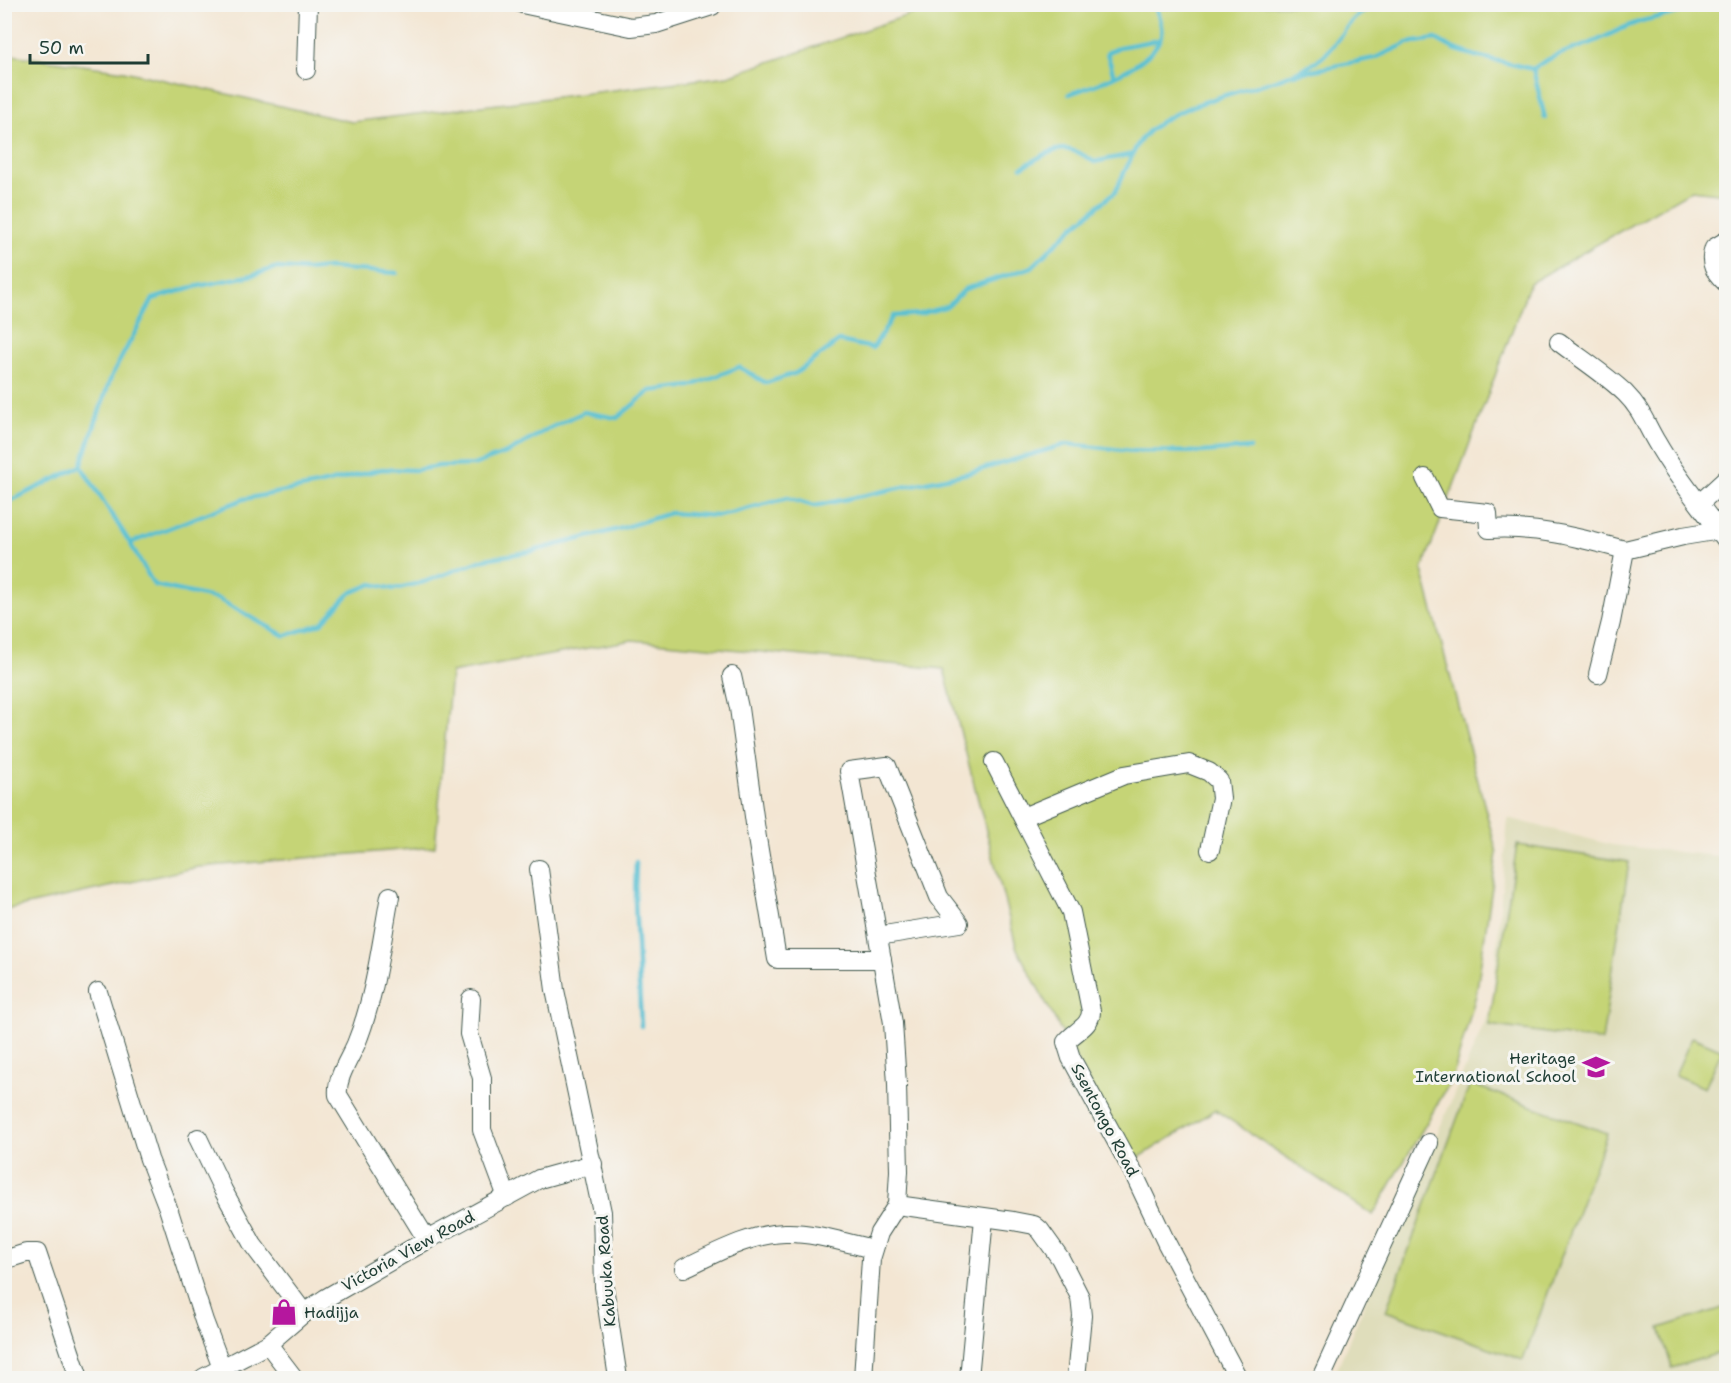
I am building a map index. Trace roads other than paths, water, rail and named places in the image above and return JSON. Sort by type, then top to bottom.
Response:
[{"type":"street","points":[[306,70],[308,4]]},
{"type":"street","points":[[522,4],[631,27],[656,24],[712,6]]},
{"type":"street","points":[[1726,241],[1714,248],[1711,256],[1715,272],[1726,283]]},
{"type":"street","points":[[1559,342],[1625,393],[1646,419],[1656,442],[1723,535]]},
{"type":"street","points":[[1425,478],[1440,508],[1488,513],[1489,529],[1527,529],[1565,535],[1625,550],[1683,536],[1723,535]]},
{"type":"street","points":[[1700,503],[1726,479]]},
{"type":"street","points":[[1598,674],[1625,550]]},
{"type":"street","points":[[732,676],[739,708],[777,959],[882,959]]},
{"type":"street","name":"Ssentongo Road","points":[[994,762],[1071,912],[1091,1018],[1066,1042],[1071,1058],[1133,1172],[1166,1242],[1238,1378]]},
{"type":"street","points":[[1023,817],[1124,775],[1189,764],[1209,772],[1219,781],[1221,798],[1210,850]]},
{"type":"street","points":[[863,1378],[868,1286],[873,1249],[879,1233],[897,1205],[899,1171],[895,1044],[849,771],[887,766],[939,897],[959,922],[878,936]]},
{"type":"street","name":"Kabuuka Road","points":[[539,869],[555,990],[602,1212],[604,1287],[618,1378]]},
{"type":"street","points":[[390,896],[366,1014],[337,1086],[338,1095],[427,1240]]},
{"type":"street","points":[[98,992],[149,1159],[222,1368]]},
{"type":"street","points":[[471,999],[469,1034],[482,1078],[482,1130],[507,1197]]},
{"type":"street","points":[[198,1138],[253,1245],[304,1313]]},
{"type":"street","points":[[1321,1378],[1429,1143]]},
{"type":"street","name":"Victoria View Road","points":[[203,1378],[268,1344],[304,1313],[326,1298],[427,1240],[539,1179],[593,1164]]},
{"type":"street","points":[[897,1205],[1034,1225],[1047,1239],[1080,1297],[1082,1309],[1076,1378]]},
{"type":"street","points":[[969,1378],[984,1218]]},
{"type":"street","points":[[684,1269],[728,1248],[771,1234],[801,1233],[873,1249]]},
{"type":"street","points":[[4,1260],[26,1253],[37,1253],[79,1378]]},
{"type":"street","points":[[268,1344],[294,1378]]},
{"type":"waterway","points":[[1069,94],[1121,73],[1147,56],[1161,36],[1161,24],[1154,4]]},
{"type":"waterway","points":[[1022,167],[1050,152],[1066,149],[1094,162],[1133,154],[1143,137],[1158,124],[1178,112],[1271,82],[1314,63],[1330,49],[1354,19],[1378,4]]},
{"type":"waterway","points":[[1533,69],[1554,57],[1629,26],[1676,13],[1693,4]]},
{"type":"waterway","points":[[1294,74],[1375,58],[1408,43],[1436,39],[1454,49],[1476,56],[1533,69]]},
{"type":"waterway","points":[[1114,76],[1107,53],[1119,47],[1158,40]]},
{"type":"waterway","points":[[1533,69],[1545,118]]},
{"type":"waterway","points":[[4,504],[81,466],[130,543],[244,499],[317,485],[382,469],[416,470],[439,466],[473,465],[509,452],[548,429],[584,412],[617,418],[650,391],[691,386],[739,367],[766,383],[796,373],[839,341],[873,348],[893,316],[920,314],[948,306],[965,289],[1032,267],[1073,227],[1115,192],[1133,154]]},
{"type":"waterway","points":[[81,466],[111,377],[153,299],[275,268],[307,270],[328,268],[397,273]]},
{"type":"waterway","points":[[130,543],[154,585],[218,599],[285,636],[322,623],[350,593],[372,584],[394,589],[424,582],[485,559],[529,552],[619,529],[670,513],[719,516],[788,498],[814,506],[969,473],[1067,444],[1132,451],[1202,452],[1250,448]]},
{"type":"waterway","points":[[636,862],[635,900],[641,1026]]},
{"type":"place","name":"Heritage International School","points":[[1596,1067]]},
{"type":"place","name":"Hadijja","points":[[284,1312]]}]
